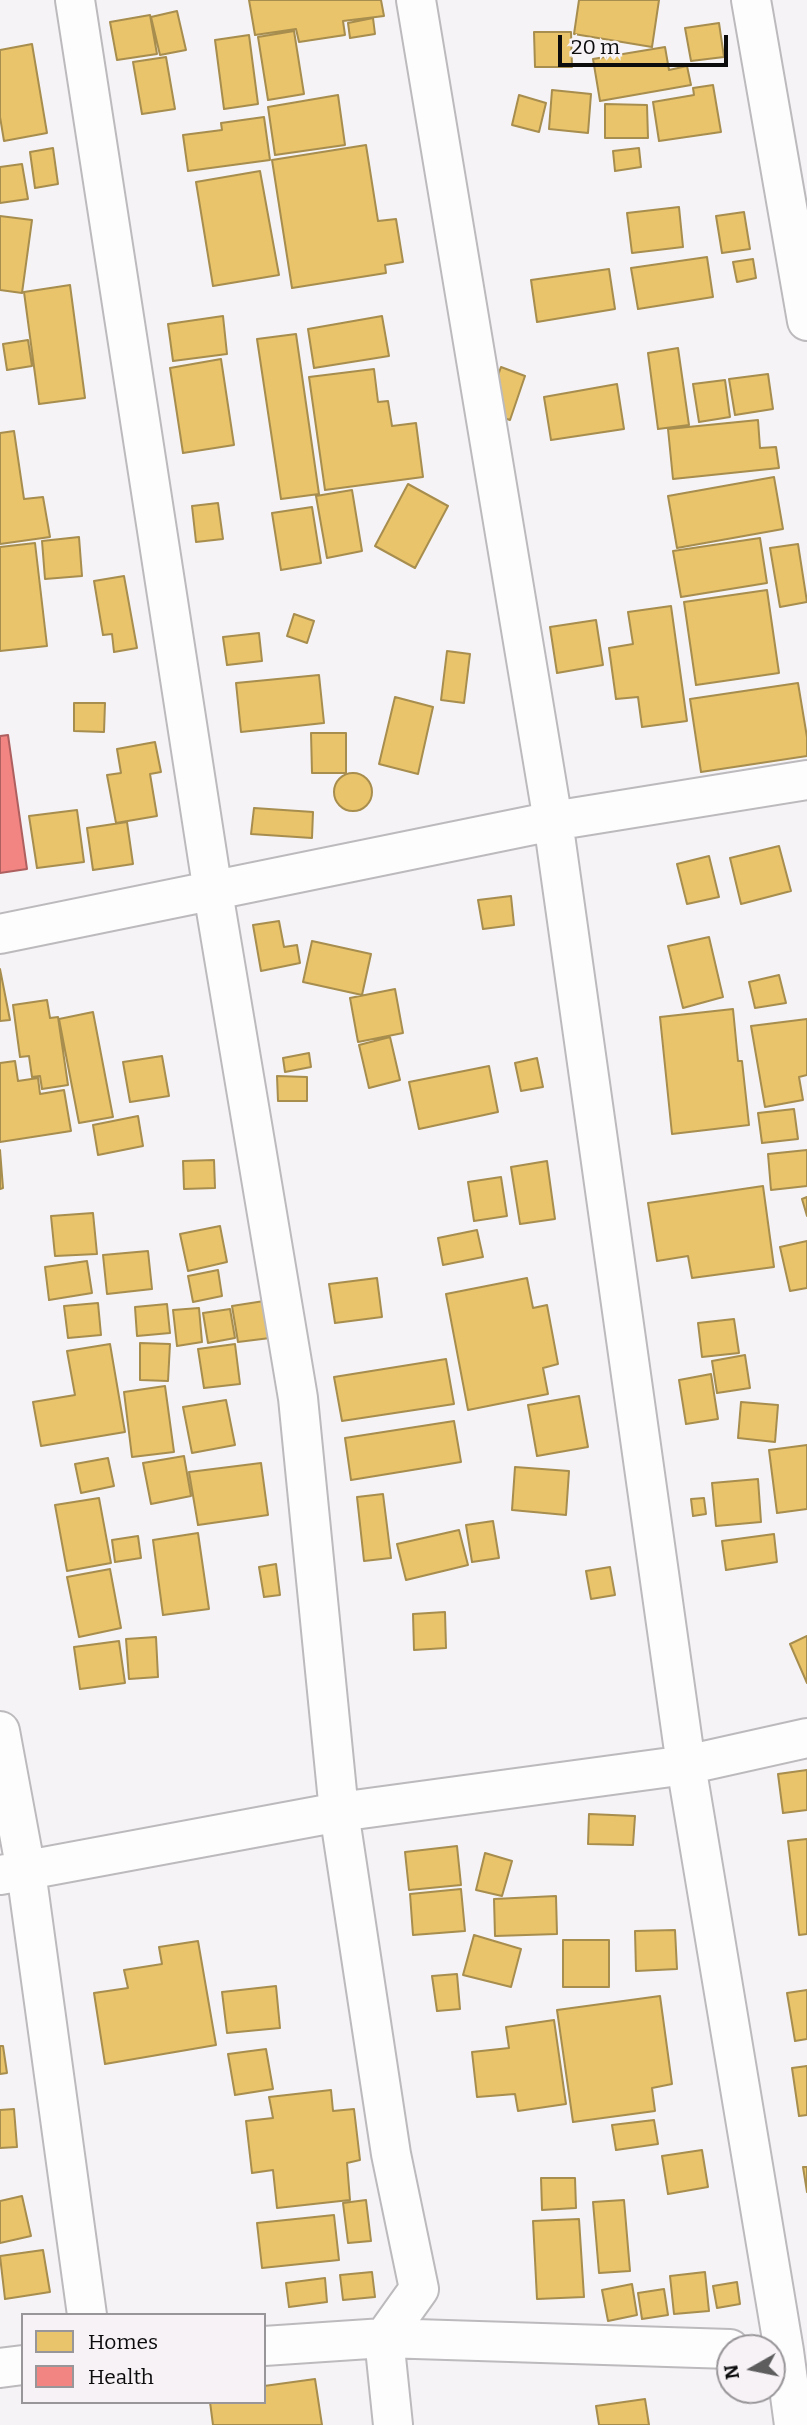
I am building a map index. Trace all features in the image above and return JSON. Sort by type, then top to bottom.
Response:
[{"type":"street","points":[[75,0],[213,892],[298,1398],[339,1812],[391,2154],[419,2289],[384,2338],[393,2425]]},
{"type":"street","points":[[416,0],[553,821],[686,1765],[788,2353],[794,2425]]},
{"type":"street","points":[[751,0],[807,321]]},
{"type":"street","points":[[0,934],[553,821],[807,780]]},
{"type":"street","points":[[0,1731],[13,1873],[88,2313]]},
{"type":"street","points":[[13,1873],[339,1812],[686,1765],[807,1738]]},
{"type":"street","points":[[266,2346],[384,2338],[716,2350]]},
{"type":"street","points":[[0,2368],[21,2365]]},
{"type":"building: Homes","points":[[249,0],[381,0],[384,16],[343,21],[345,35],[299,42],[296,29],[255,35]]},
{"type":"building: Homes","points":[[579,0],[659,0],[652,47],[574,34]]},
{"type":"building: Homes","points":[[177,11],[186,50],[160,55],[151,17]]},
{"type":"building: Homes","points":[[150,15],[157,54],[117,60],[110,22]]},
{"type":"building: Homes","points":[[373,18],[375,34],[350,38],[348,23]]},
{"type":"building: Homes","points":[[719,23],[724,57],[691,61],[685,28]]},
{"type":"building: Homes","points":[[294,31],[304,94],[268,100],[258,37]]},
{"type":"building: Homes","points":[[534,32],[571,32],[572,67],[535,67]]},
{"type":"building: Homes","points":[[249,35],[258,104],[224,109],[215,40]]},
{"type":"building: Homes","points":[[32,44],[47,133],[4,141],[0,117],[0,50]]},
{"type":"building: Homes","points":[[665,47],[669,70],[687,66],[691,85],[600,101],[593,59]]},
{"type":"building: Homes","points":[[166,57],[175,109],[142,114],[133,62]]},
{"type":"building: Homes","points":[[713,85],[721,132],[659,141],[653,102],[694,95],[693,88]]},
{"type":"building: Homes","points":[[552,90],[591,94],[588,133],[549,129]]},
{"type":"building: Homes","points":[[338,95],[345,145],[275,155],[268,107]]},
{"type":"building: Homes","points":[[519,95],[546,103],[539,132],[512,125]]},
{"type":"building: Homes","points":[[605,104],[647,105],[648,138],[605,138]]},
{"type":"building: Homes","points":[[264,117],[270,160],[188,171],[183,135],[222,130],[221,123]]},
{"type":"building: Homes","points":[[366,145],[378,221],[396,219],[403,262],[385,265],[386,273],[292,288],[272,160]]},
{"type":"building: Homes","points":[[53,148],[58,184],[35,188],[30,152]]},
{"type":"building: Homes","points":[[639,148],[641,167],[615,171],[613,151]]},
{"type":"building: Homes","points":[[22,164],[28,199],[0,203],[0,167]]},
{"type":"building: Homes","points":[[260,171],[279,275],[213,286],[196,182]]},
{"type":"building: Homes","points":[[679,207],[683,247],[632,253],[627,213]]},
{"type":"building: Homes","points":[[744,212],[750,249],[722,253],[716,216]]},
{"type":"building: Homes","points":[[0,216],[32,220],[22,293],[0,290]]},
{"type":"building: Homes","points":[[707,257],[713,297],[638,309],[631,268]]},
{"type":"building: Homes","points":[[753,259],[756,278],[737,282],[733,262]]},
{"type":"building: Homes","points":[[609,269],[615,309],[537,322],[531,280]]},
{"type":"building: Homes","points":[[70,285],[85,398],[39,404],[24,292]]},
{"type":"building: Homes","points":[[223,316],[227,354],[173,361],[168,324]]},
{"type":"building: Homes","points":[[382,316],[389,356],[314,368],[308,329]]},
{"type":"building: Homes","points":[[296,334],[319,494],[281,499],[257,339]]},
{"type":"building: Homes","points":[[28,340],[32,366],[7,370],[3,344]]},
{"type":"building: Homes","points":[[678,348],[689,425],[658,429],[648,353]]},
{"type":"building: Homes","points":[[221,359],[234,445],[183,453],[170,368]]},
{"type":"building: Homes","points":[[501,367],[525,376],[510,420],[485,412]]},
{"type":"building: Homes","points":[[374,369],[378,402],[388,401],[392,426],[416,423],[423,477],[325,490],[309,377]]},
{"type":"building: Homes","points":[[768,374],[773,409],[735,415],[729,379]]},
{"type":"building: Homes","points":[[725,380],[730,417],[699,422],[693,384]]},
{"type":"building: Homes","points":[[617,384],[624,429],[551,440],[544,397]]},
{"type":"building: Homes","points":[[758,420],[760,448],[776,447],[779,468],[673,479],[668,429]]},
{"type":"building: Homes","points":[[14,431],[24,499],[43,497],[50,537],[0,544],[0,433]]},
{"type":"building: Homes","points":[[774,477],[783,529],[677,548],[668,496]]},
{"type":"building: Homes","points":[[408,484],[448,506],[415,568],[375,546]]},
{"type":"building: Homes","points":[[352,490],[362,551],[327,558],[316,496]]},
{"type":"building: Homes","points":[[218,503],[223,539],[196,542],[192,506]]},
{"type":"building: Homes","points":[[312,507],[321,563],[281,570],[272,513]]},
{"type":"building: Homes","points":[[79,537],[82,576],[45,579],[42,541]]},
{"type":"building: Homes","points":[[760,538],[767,583],[681,597],[673,551]]},
{"type":"building: Homes","points":[[35,543],[47,646],[0,651],[0,547]]},
{"type":"building: Homes","points":[[798,544],[807,602],[780,607],[770,548]]},
{"type":"building: Homes","points":[[124,576],[137,648],[114,652],[112,634],[103,635],[94,581]]},
{"type":"building: Homes","points":[[767,590],[779,673],[696,685],[684,602]]},
{"type":"building: Homes","points":[[671,606],[687,721],[642,727],[638,697],[616,699],[609,648],[633,644],[628,612]]},
{"type":"building: Homes","points":[[294,614],[314,621],[307,643],[287,636]]},
{"type":"building: Homes","points":[[596,620],[603,665],[557,673],[550,627]]},
{"type":"building: Homes","points":[[259,633],[262,661],[227,665],[223,637]]},
{"type":"building: Homes","points":[[447,651],[470,654],[464,703],[441,700]]},
{"type":"building: Homes","points":[[319,675],[324,723],[241,732],[236,683]]},
{"type":"building: Homes","points":[[798,683],[807,737],[807,756],[701,772],[690,699]]},
{"type":"building: Homes","points":[[395,697],[433,707],[418,774],[379,764]]},
{"type":"building: Homes","points":[[74,703],[105,703],[104,732],[74,731]]},
{"type":"building: Homes","points":[[311,733],[346,733],[346,773],[312,773]]},
{"type":"building: Homes","points":[[155,742],[161,772],[150,774],[157,816],[116,823],[107,775],[121,773],[117,749]]},
{"type":"building: Homes","points":[[353,773],[367,778],[372,792],[367,806],[353,811],[339,806],[334,792],[339,778]]},
{"type":"building: Homes","points":[[254,808],[313,812],[312,838],[251,834]]},
{"type":"building: Homes","points":[[77,810],[84,862],[37,868],[29,816]]},
{"type":"building: Homes","points":[[127,822],[133,864],[93,870],[87,828]]},
{"type":"building: Homes","points":[[779,846],[791,891],[741,904],[730,858]]},
{"type":"building: Homes","points":[[709,856],[719,897],[687,904],[677,864]]},
{"type":"building: Homes","points":[[511,896],[514,925],[483,929],[478,900]]},
{"type":"building: Homes","points":[[279,921],[284,947],[297,945],[300,963],[261,971],[253,925]]},
{"type":"building: Homes","points":[[709,937],[723,997],[683,1008],[668,946]]},
{"type":"building: Homes","points":[[312,941],[371,954],[362,995],[303,982]]},
{"type":"building: Homes","points":[[0,969],[10,1020],[0,1021]]},
{"type":"building: Homes","points":[[779,975],[786,1003],[755,1008],[749,982]]},
{"type":"building: Homes","points":[[395,989],[403,1033],[358,1042],[350,998]]},
{"type":"building: Homes","points":[[47,1000],[50,1018],[58,1017],[68,1085],[42,1089],[40,1076],[32,1077],[29,1056],[20,1057],[13,1005]]},
{"type":"building: Homes","points":[[733,1009],[738,1061],[742,1061],[749,1125],[672,1134],[660,1017]]},
{"type":"building: Homes","points":[[93,1012],[113,1117],[79,1123],[59,1019]]},
{"type":"building: Homes","points":[[807,1019],[807,1075],[799,1077],[803,1100],[765,1107],[751,1026]]},
{"type":"building: Homes","points":[[390,1037],[400,1080],[369,1088],[359,1045]]},
{"type":"building: Homes","points":[[309,1053],[311,1067],[285,1072],[283,1058]]},
{"type":"building: Homes","points":[[162,1056],[169,1096],[130,1102],[123,1062]]},
{"type":"building: Homes","points":[[537,1058],[543,1087],[521,1091],[515,1063]]},
{"type":"building: Homes","points":[[15,1061],[18,1081],[38,1078],[40,1094],[64,1090],[71,1131],[0,1142],[0,1063]]},
{"type":"building: Homes","points":[[489,1066],[498,1112],[419,1129],[409,1082]]},
{"type":"building: Homes","points":[[277,1076],[307,1077],[307,1101],[278,1101]]},
{"type":"building: Homes","points":[[794,1109],[798,1139],[762,1143],[758,1113]]},
{"type":"building: Homes","points":[[138,1116],[143,1146],[98,1155],[93,1125]]},
{"type":"building: Homes","points":[[0,1150],[3,1188],[0,1189]]},
{"type":"building: Homes","points":[[807,1150],[807,1186],[771,1190],[768,1154]]},
{"type":"building: Homes","points":[[214,1160],[215,1188],[184,1189],[183,1161]]},
{"type":"building: Homes","points":[[547,1161],[555,1219],[520,1224],[511,1167]]},
{"type":"building: Homes","points":[[501,1177],[507,1216],[474,1221],[468,1182]]},
{"type":"building: Homes","points":[[763,1186],[774,1267],[692,1278],[688,1256],[657,1261],[648,1203]]},
{"type":"building: Homes","points":[[807,1197],[807,1216],[802,1199]]},
{"type":"building: Homes","points":[[93,1213],[97,1254],[55,1256],[51,1216]]},
{"type":"building: Homes","points":[[220,1226],[227,1262],[188,1271],[180,1234]]},
{"type":"building: Homes","points":[[477,1230],[483,1257],[443,1265],[438,1238]]},
{"type":"building: Homes","points":[[807,1241],[807,1288],[790,1291],[780,1247]]},
{"type":"building: Homes","points":[[148,1251],[152,1289],[107,1294],[103,1255]]},
{"type":"building: Homes","points":[[87,1261],[92,1293],[49,1300],[45,1267]]},
{"type":"building: Homes","points":[[218,1270],[222,1296],[193,1302],[188,1276]]},
{"type":"building: Homes","points":[[377,1278],[382,1317],[335,1323],[329,1284]]},
{"type":"building: Homes","points":[[527,1278],[533,1308],[547,1305],[558,1364],[543,1368],[548,1394],[468,1410],[446,1294]]},
{"type":"building: Homes","points":[[264,1301],[270,1338],[238,1342],[232,1306]]},
{"type":"building: Homes","points":[[98,1303],[101,1335],[68,1338],[64,1306]]},
{"type":"building: Homes","points":[[167,1304],[170,1333],[137,1336],[135,1307]]},
{"type":"building: Homes","points":[[199,1308],[202,1342],[177,1346],[173,1310]]},
{"type":"building: Homes","points":[[230,1309],[235,1338],[208,1343],[203,1313]]},
{"type":"building: Homes","points":[[734,1319],[739,1353],[702,1357],[698,1323]]},
{"type":"building: Homes","points":[[140,1343],[170,1344],[168,1381],[140,1380]]},
{"type":"building: Homes","points":[[110,1344],[125,1432],[41,1446],[33,1402],[75,1395],[67,1351]]},
{"type":"building: Homes","points":[[235,1344],[240,1384],[204,1388],[198,1349]]},
{"type":"building: Homes","points":[[745,1355],[750,1388],[717,1393],[712,1361]]},
{"type":"building: Homes","points":[[446,1359],[454,1404],[342,1421],[334,1377]]},
{"type":"building: Homes","points":[[711,1374],[718,1419],[686,1424],[679,1380]]},
{"type":"building: Homes","points":[[165,1386],[174,1452],[132,1457],[124,1392]]},
{"type":"building: Homes","points":[[579,1396],[588,1447],[537,1456],[528,1405]]},
{"type":"building: Homes","points":[[226,1400],[235,1445],[192,1453],[183,1407]]},
{"type":"building: Homes","points":[[741,1402],[778,1405],[775,1442],[738,1438]]},
{"type":"building: Homes","points":[[454,1421],[461,1462],[351,1480],[345,1438]]},
{"type":"building: Homes","points":[[807,1445],[807,1509],[777,1513],[769,1450]]},
{"type":"building: Homes","points":[[184,1456],[191,1496],[151,1504],[143,1463]]},
{"type":"building: Homes","points":[[108,1458],[114,1486],[81,1493],[75,1464]]},
{"type":"building: Homes","points":[[261,1463],[268,1515],[198,1525],[189,1472]]},
{"type":"building: Homes","points":[[515,1467],[569,1471],[566,1515],[512,1510]]},
{"type":"building: Homes","points":[[758,1479],[761,1522],[716,1526],[712,1483]]},
{"type":"building: Homes","points":[[383,1494],[391,1558],[364,1561],[357,1497]]},
{"type":"building: Homes","points":[[99,1498],[111,1563],[67,1571],[55,1505]]},
{"type":"building: Homes","points":[[704,1498],[706,1514],[693,1516],[691,1499]]},
{"type":"building: Homes","points":[[493,1521],[499,1558],[472,1562],[466,1525]]},
{"type":"building: Homes","points":[[459,1530],[468,1565],[406,1580],[397,1544]]},
{"type":"building: Homes","points":[[198,1533],[209,1609],[163,1615],[153,1540]]},
{"type":"building: Homes","points":[[774,1534],[777,1562],[726,1570],[722,1541]]},
{"type":"building: Homes","points":[[138,1536],[141,1558],[115,1562],[112,1540]]},
{"type":"building: Homes","points":[[276,1564],[280,1595],[264,1597],[259,1567]]},
{"type":"building: Homes","points":[[610,1567],[615,1595],[591,1599],[586,1571]]},
{"type":"building: Homes","points":[[110,1569],[121,1628],[79,1637],[67,1577]]},
{"type":"building: Homes","points":[[445,1612],[446,1648],[414,1650],[413,1614]]},
{"type":"building: Homes","points":[[807,1636],[807,1683],[790,1644]]},
{"type":"building: Homes","points":[[156,1637],[158,1677],[129,1679],[126,1639]]},
{"type":"building: Homes","points":[[119,1641],[125,1683],[80,1689],[74,1647]]},
{"type":"building: Homes","points":[[807,1770],[807,1810],[783,1813],[778,1774]]},
{"type":"building: Homes","points":[[589,1814],[635,1816],[633,1845],[588,1844]]},
{"type":"building: Homes","points":[[807,1839],[807,1934],[799,1935],[788,1841]]},
{"type":"building: Homes","points":[[457,1846],[461,1885],[409,1890],[405,1852]]},
{"type":"building: Homes","points":[[485,1853],[512,1861],[502,1896],[476,1890]]},
{"type":"building: Homes","points":[[461,1889],[465,1931],[413,1935],[410,1894]]},
{"type":"building: Homes","points":[[556,1896],[557,1934],[495,1936],[494,1899]]},
{"type":"building: Homes","points":[[675,1930],[677,1969],[636,1971],[635,1931]]},
{"type":"building: Homes","points":[[474,1935],[521,1949],[511,1987],[463,1975]]},
{"type":"building: Homes","points":[[563,1940],[609,1940],[609,1987],[563,1987]]},
{"type":"building: Homes","points":[[198,1941],[216,2045],[105,2064],[94,1993],[128,1988],[124,1970],[162,1964],[159,1947]]},
{"type":"building: Homes","points":[[457,1974],[460,2009],[437,2011],[432,1976]]},
{"type":"building: Homes","points":[[276,1986],[280,2028],[227,2033],[222,1992]]},
{"type":"building: Homes","points":[[807,1990],[807,2039],[795,2041],[787,1993]]},
{"type":"building: Homes","points":[[660,1996],[672,2084],[652,2088],[655,2111],[573,2122],[557,2010]]},
{"type":"building: Homes","points":[[554,2020],[566,2104],[518,2111],[515,2094],[477,2097],[472,2052],[509,2048],[506,2027]]},
{"type":"building: Homes","points":[[0,2046],[3,2046],[7,2073],[0,2074]]},
{"type":"building: Homes","points":[[266,2049],[273,2089],[235,2095],[228,2054]]},
{"type":"building: Homes","points":[[807,2066],[807,2115],[799,2116],[792,2068]]},
{"type":"building: Homes","points":[[331,2090],[333,2111],[354,2109],[360,2160],[347,2163],[350,2200],[277,2208],[273,2170],[252,2173],[246,2121],[273,2118],[269,2097]]},
{"type":"building: Homes","points":[[14,2109],[17,2147],[0,2148],[0,2110]]},
{"type":"building: Homes","points":[[654,2120],[658,2144],[616,2150],[612,2125]]},
{"type":"building: Homes","points":[[702,2150],[708,2187],[668,2194],[662,2156]]},
{"type":"building: Homes","points":[[803,2167],[807,2167],[807,2192]]},
{"type":"building: Homes","points":[[541,2178],[575,2178],[576,2208],[542,2210]]},
{"type":"building: Homes","points":[[22,2196],[31,2236],[0,2243],[0,2201]]},
{"type":"building: Homes","points":[[366,2200],[371,2241],[348,2243],[343,2203]]},
{"type":"building: Homes","points":[[624,2200],[630,2271],[599,2273],[593,2202]]},
{"type":"building: Homes","points":[[334,2215],[339,2260],[262,2268],[257,2223]]},
{"type":"building: Homes","points":[[579,2219],[584,2297],[537,2299],[533,2221]]},
{"type":"building: Homes","points":[[43,2250],[50,2292],[5,2299],[0,2256]]},
{"type":"building: Homes","points":[[372,2272],[375,2297],[343,2300],[340,2275]]},
{"type":"building: Homes","points":[[705,2272],[709,2311],[674,2314],[670,2276]]},
{"type":"building: Homes","points":[[325,2278],[327,2302],[289,2307],[286,2283]]},
{"type":"building: Homes","points":[[737,2282],[740,2304],[717,2308],[713,2286]]},
{"type":"building: Homes","points":[[632,2284],[637,2315],[608,2321],[602,2290]]},
{"type":"building: Homes","points":[[664,2289],[668,2315],[642,2319],[638,2293]]},
{"type":"building: Homes","points":[[315,2379],[322,2425],[213,2425],[210,2404],[266,2404],[266,2386]]},
{"type":"building: Homes","points":[[645,2399],[649,2425],[599,2425],[596,2406]]},
{"type":"building: Health","points":[[8,735],[27,869],[0,873],[0,736]]}]
